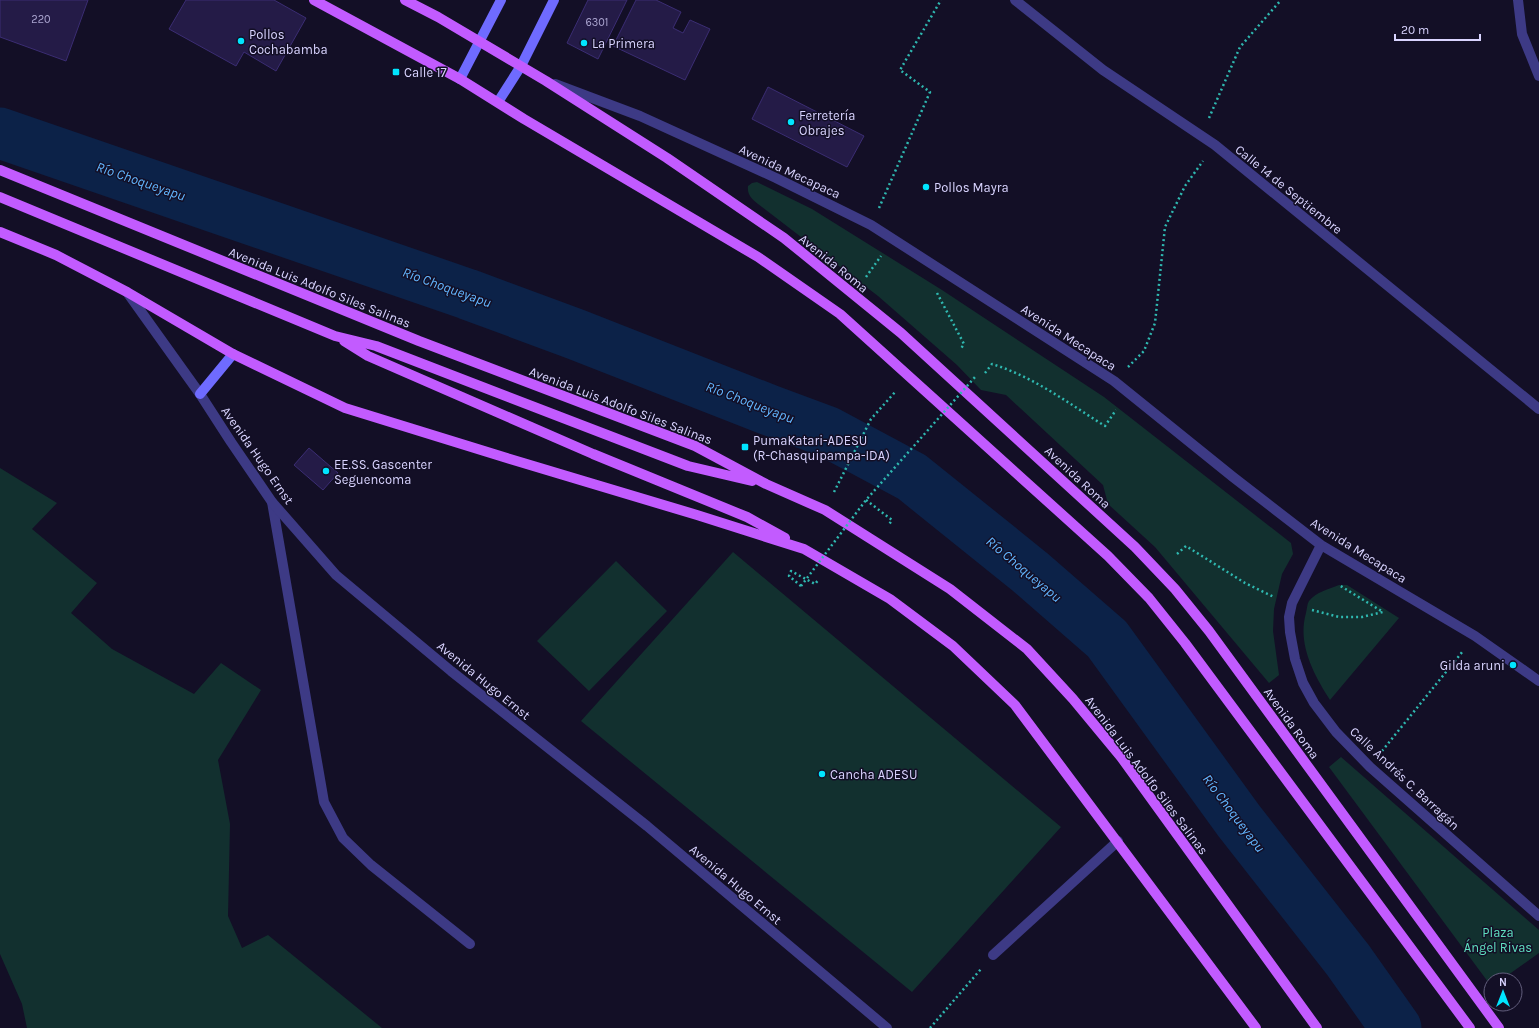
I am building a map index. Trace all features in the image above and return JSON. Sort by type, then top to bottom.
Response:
[{"type":"main road","points":[[314,0],[460,79],[524,119],[758,257],[840,314],[1108,556],[1149,598],[1185,643],[1470,1028]]},
{"type":"main road","name":"Avenida Roma","points":[[405,0],[480,41],[546,81],[667,158],[784,238],[901,333],[1134,547],[1175,589],[1209,631],[1499,1028]]},
{"type":"main road","points":[[460,79],[501,0]]},
{"type":"main road","points":[[498,102],[521,66],[554,0]]},
{"type":"main road","name":"Avenida Luis Adolfo Siles Salinas","points":[[0,170],[419,341],[695,446],[766,484],[824,510],[950,589],[1027,648],[1073,699],[1121,757],[1317,1028]]},
{"type":"main road","points":[[0,197],[335,336],[368,356],[593,454],[747,517],[890,599],[953,646],[1015,705],[1118,841],[1256,1028]]},
{"type":"main road","points":[[0,232],[56,255],[127,292],[233,354],[345,408],[510,460],[697,515],[804,549]]},
{"type":"main road","points":[[335,336],[376,346],[688,466],[766,484]]},
{"type":"main road","points":[[200,394],[233,354]]},
{"type":"street","name":"Calle 14 de Septiembre","points":[[1015,0],[1103,70],[1215,145],[1539,409]]},
{"type":"street","points":[[1518,0],[1522,34],[1539,76]]},
{"type":"street","name":"Avenida Mecapaca","points":[[546,81],[640,116],[776,178],[871,225],[1114,381],[1233,477],[1321,545],[1475,636],[1539,681]]},
{"type":"street","name":"Avenida Hugo Ernst","points":[[127,292],[200,394],[272,502],[336,575],[451,671],[647,826],[887,1028]]},
{"type":"street","points":[[272,502],[324,802],[343,838],[371,865],[470,944]]},
{"type":"street","name":"Calle Andrés C. Barragán","points":[[1321,545],[1292,603],[1289,617],[1292,646],[1303,683],[1314,703],[1336,732],[1370,767],[1539,916]]},
{"type":"street","points":[[993,955],[1118,841]]},
{"type":"path","points":[[871,225],[930,92],[900,70],[941,0]]},
{"type":"path","points":[[1201,136],[1240,47],[1281,0]]},
{"type":"path","points":[[1114,381],[1144,351],[1155,323],[1165,226],[1185,186],[1215,145]]},
{"type":"path","points":[[866,277],[881,256]]},
{"type":"path","points":[[937,293],[964,344],[960,350]]},
{"type":"path","points":[[985,372],[992,364],[1032,380],[1105,426],[1116,410]]},
{"type":"path","points":[[840,481],[871,419],[909,376]]},
{"type":"path","points":[[829,563],[815,584],[791,571],[788,576],[801,586],[866,500],[975,377]]},
{"type":"path","points":[[866,500],[877,508]]},
{"type":"path","points":[[1177,554],[1186,546],[1245,583],[1276,598]]},
{"type":"path","points":[[1307,608],[1339,617],[1362,617],[1383,612],[1339,585]]},
{"type":"path","points":[[1370,767],[1475,636]]},
{"type":"path","points":[[930,1028],[993,955]]},
{"type":"green space","points":[[757,182],[812,209],[942,290],[1104,397],[1291,543],[1293,554],[1282,574],[1274,609],[1273,631],[1279,675],[1269,683],[1155,547],[1108,504],[1103,485],[1006,395],[981,390],[957,365],[878,296],[756,202],[749,194],[748,186]]},
{"type":"green space","points":[[0,468],[57,503],[32,529],[97,583],[71,613],[112,649],[194,694],[221,663],[261,690],[218,760],[230,824],[228,916],[242,948],[268,935],[382,1028],[27,1028],[22,1004],[0,954]]},
{"type":"green space","name":"Cancha ADESU","points":[[733,552],[1061,827],[912,992],[581,721]]},
{"type":"green space","points":[[616,561],[667,611],[589,691],[537,641]]},
{"type":"green space","points":[[1339,585],[1347,585],[1399,618],[1330,700],[1313,670],[1305,648],[1304,625],[1309,601],[1319,593]]},
{"type":"green space","name":"Plaza Ángel Rivas","points":[[1341,757],[1539,930],[1539,953],[1512,972],[1483,972],[1483,975],[1329,767]]},
{"type":"building","points":[[0,0],[88,0],[66,61],[0,37]]},
{"type":"building","name":"Pollos Cochabamba","points":[[186,0],[274,0],[306,18],[276,71],[244,52],[236,66],[169,29]]},
{"type":"building","points":[[588,0],[627,0],[598,59],[567,43]]},
{"type":"building","points":[[636,0],[656,0],[681,12],[673,28],[683,33],[690,20],[710,29],[685,80],[613,46]]},
{"type":"building","points":[[768,87],[864,136],[847,167],[752,119]]},
{"type":"building","points":[[309,448],[338,473],[323,490],[294,465]]},
{"type":"waterway","name":"Río Choqueyapu","points":[[0,133],[467,294],[575,334],[828,432],[912,477],[1030,572],[1107,639],[1239,821],[1348,960],[1396,1028]]},
{"type":"place","name":"Pollos Cochabamba","points":[[241,41]]},
{"type":"place","name":"La Primera","points":[[584,43]]},
{"type":"place","name":"Calle 17","points":[[396,72]]},
{"type":"place","name":"Ferretería Obrajes","points":[[791,122]]},
{"type":"place","name":"Pollos Mayra","points":[[926,187]]},
{"type":"place","name":"PumaKatari-ADESU (R-Chasquipampa-IDA)","points":[[745,447]]},
{"type":"place","name":"EE.SS. Gascenter Seguencoma","points":[[326,471]]},
{"type":"place","name":"Gilda aruni","points":[[1513,665]]},
{"type":"place","name":"Cancha ADESU","points":[[822,774]]}]
